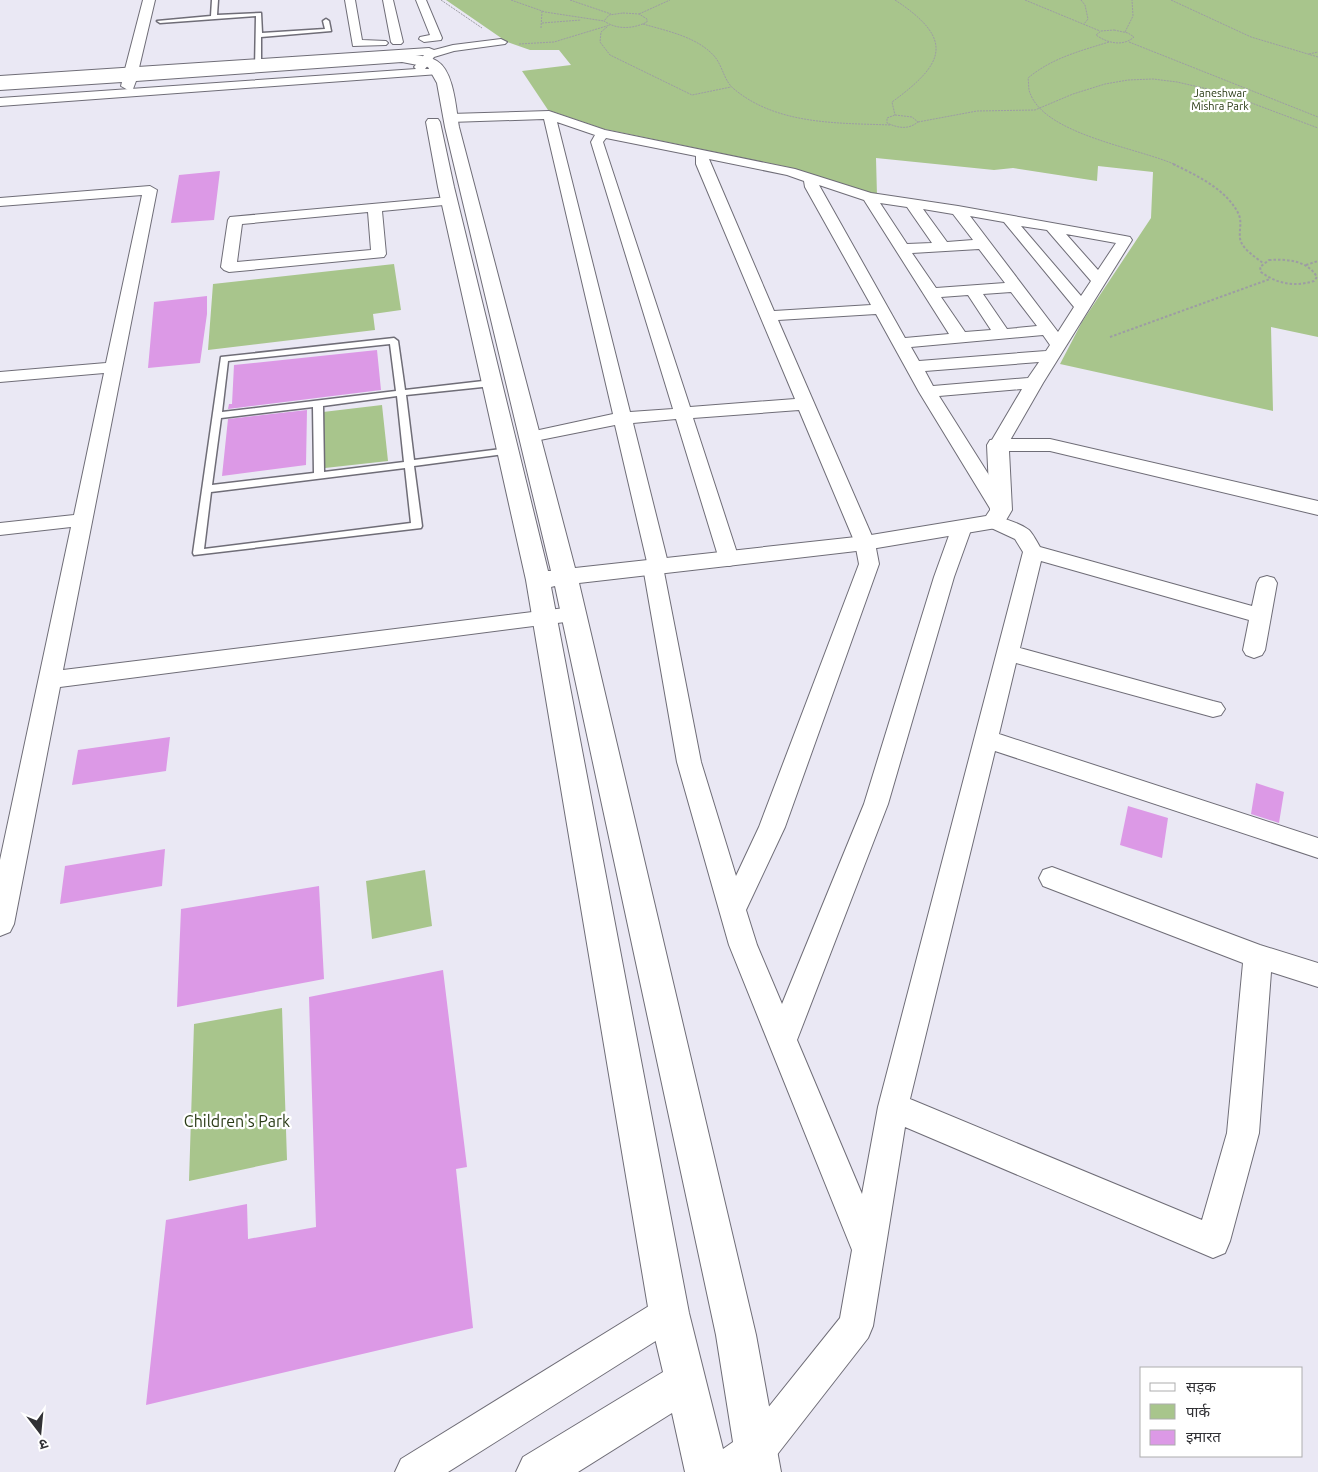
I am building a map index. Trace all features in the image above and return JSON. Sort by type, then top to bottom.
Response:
[{"type":"street","points":[[141,75],[149,0]]},
{"type":"street","points":[[350,0],[357,44],[421,54]]},
{"type":"street","points":[[388,0],[421,54],[442,75],[450,118],[574,614],[736,1335],[747,1465]]},
{"type":"street","points":[[0,80],[397,68],[421,54],[437,38],[421,0]]},
{"type":"street","points":[[159,25],[163,7]]},
{"type":"street","points":[[0,86],[258,65],[402,58],[453,48],[501,42]]},
{"type":"street","points":[[0,102],[421,54]]},
{"type":"street","points":[[421,54],[449,201],[509,451],[546,618],[669,1313],[707,1472]]},
{"type":"street","points":[[0,94],[141,75]]},
{"type":"street","points":[[450,118],[526,114],[549,115],[602,133],[790,172],[869,197],[958,210],[1125,240],[1034,383],[998,446],[997,516]]},
{"type":"street","points":[[549,115],[656,567],[689,762],[744,945],[869,1250]]},
{"type":"street","points":[[602,133],[597,142],[729,559]]},
{"type":"street","points":[[702,154],[703,164],[865,543],[869,564],[772,827],[733,909]]},
{"type":"street","points":[[811,179],[812,187],[997,516],[1022,535],[1033,552],[1262,616]]},
{"type":"street","points":[[0,202],[150,190],[0,924]]},
{"type":"street","points":[[869,197],[960,338]]},
{"type":"street","points":[[375,208],[379,254],[230,267],[235,220],[449,201]]},
{"type":"street","points":[[911,203],[942,246]]},
{"type":"street","points":[[958,210],[1048,330],[1055,350]]},
{"type":"street","points":[[1009,220],[1083,308]]},
{"type":"street","points":[[1053,228],[1100,281]]},
{"type":"street","points":[[902,249],[983,244]]},
{"type":"street","points":[[932,293],[1015,287]]},
{"type":"street","points":[[972,290],[1002,334]]},
{"type":"street","points":[[767,316],[881,309]]},
{"type":"street","points":[[900,343],[1048,330]]},
{"type":"street","points":[[914,367],[1055,350]]},
{"type":"street","points":[[0,377],[114,367]]},
{"type":"street","points":[[928,392],[1034,383]]},
{"type":"street","points":[[530,437],[622,418],[805,404]]},
{"type":"street","points":[[998,446],[1050,445],[1294,500],[1318,508]]},
{"type":"street","points":[[538,580],[865,543],[962,527],[997,516]]},
{"type":"street","points":[[0,529],[82,520]]},
{"type":"street","points":[[782,1040],[876,804],[944,576],[962,527]]},
{"type":"street","points":[[747,1465],[856,1326],[894,1107],[1033,552]]},
{"type":"street","points":[[1254,650],[1267,583]]},
{"type":"street","points":[[50,680],[574,614]]},
{"type":"street","points":[[1008,653],[1213,709]]},
{"type":"street","points":[[986,739],[1318,848]]},
{"type":"street","points":[[1052,878],[1258,956],[1318,975]]},
{"type":"street","points":[[894,1107],[1214,1241],[1243,1133],[1258,956]]},
{"type":"street","points":[[414,1472],[669,1313]]},
{"type":"street","points":[[538,1472],[684,1382]]},
{"type":"lane","points":[[214,17],[216,0]]},
{"type":"lane","points":[[159,25],[214,17],[259,14],[258,65]]},
{"type":"lane","points":[[259,35],[329,34],[326,21]]},
{"type":"lane","points":[[394,341],[417,526],[198,553],[216,416],[224,359],[394,341]]},
{"type":"lane","points":[[216,416],[492,383]]},
{"type":"lane","points":[[318,403],[319,474]]},
{"type":"lane","points":[[206,489],[509,451]]},
{"type":"path","points":[[442,0],[501,42],[543,44],[562,41],[610,25],[628,27],[643,24],[680,36],[704,47],[719,63],[724,79],[732,87],[777,113],[855,124],[908,127],[914,126],[918,122],[983,110],[1041,110],[1064,98],[1091,89],[1126,80],[1149,80],[1185,83],[1224,91],[1318,128]]},
{"type":"path","points":[[511,0],[542,11],[604,21],[610,25]]},
{"type":"path","points":[[570,0],[612,14],[639,14],[670,0]]},
{"type":"path","points":[[895,0],[921,18],[931,31],[935,40],[935,57],[930,70],[892,102],[895,115]]},
{"type":"path","points":[[1025,0],[1101,31],[1114,30],[1125,32],[1134,38],[1129,42]]},
{"type":"path","points":[[1081,0],[1085,5],[1088,19],[1084,24]]},
{"type":"path","points":[[1125,32],[1133,16],[1132,0]]},
{"type":"path","points":[[1171,0],[1251,37],[1318,57]]},
{"type":"path","points":[[542,11],[542,28]]},
{"type":"path","points":[[604,21],[605,18],[612,14]]},
{"type":"path","points":[[639,14],[647,19],[643,24]]},
{"type":"path","points":[[542,23],[590,19]]},
{"type":"path","points":[[610,25],[601,32],[600,42],[610,55],[692,95],[732,87]]},
{"type":"path","points":[[1101,31],[1097,33],[1098,38],[1109,42]]},
{"type":"path","points":[[1263,263],[1260,267],[1261,272],[1270,279],[1286,284],[1307,284],[1317,279],[1315,272],[1305,265],[1279,260],[1263,263],[1250,253],[1240,240],[1240,218],[1227,197],[1187,170],[1152,155],[1089,137],[1041,110],[1030,95],[1028,78],[1039,68],[1054,60],[1109,42],[1129,42],[1318,117]]},
{"type":"path","points":[[1307,54],[1318,52]]},
{"type":"path","points":[[891,125],[886,120],[895,115],[912,117],[918,122]]},
{"type":"path","points":[[1305,265],[1318,261]]},
{"type":"path","points":[[1110,338],[1270,279]]},
{"type":"green space","name":"Janeshwar Mishra Park","points":[[446,0],[1318,0],[1318,337],[1271,327],[1273,411],[1060,364],[1082,322],[1151,218],[1153,172],[1098,166],[1097,181],[1013,168],[994,170],[876,158],[877,196],[788,167],[604,129],[548,110],[522,71],[571,65],[559,50],[530,50],[507,42]]},
{"type":"green space","points":[[394,264],[401,310],[373,314],[375,330],[208,350],[213,284]]},
{"type":"green space","points":[[382,405],[388,461],[325,468],[323,412]]},
{"type":"green space","points":[[425,870],[432,926],[372,939],[366,881]]},
{"type":"green space","name":"Children's Park","points":[[282,1008],[287,1160],[189,1181],[194,1024]]},
{"type":"building","points":[[220,171],[214,220],[171,223],[179,175]]},
{"type":"building","points":[[207,296],[207,314],[200,363],[148,368],[154,302]]},
{"type":"building","points":[[377,350],[381,390],[228,409],[229,404],[232,404],[234,365]]},
{"type":"building","points":[[307,410],[306,465],[222,476],[228,419]]},
{"type":"building","points":[[170,737],[166,771],[72,785],[78,750]]},
{"type":"building","points":[[1256,783],[1284,792],[1279,823],[1251,814]]},
{"type":"building","points":[[1128,806],[1168,818],[1162,858],[1120,845]]},
{"type":"building","points":[[165,849],[162,886],[60,904],[65,866]]},
{"type":"building","points":[[319,886],[324,979],[177,1007],[181,909]]},
{"type":"building","points":[[443,970],[467,1167],[456,1169],[473,1328],[146,1405],[166,1220],[247,1204],[248,1239],[316,1227],[309,997]]}]
